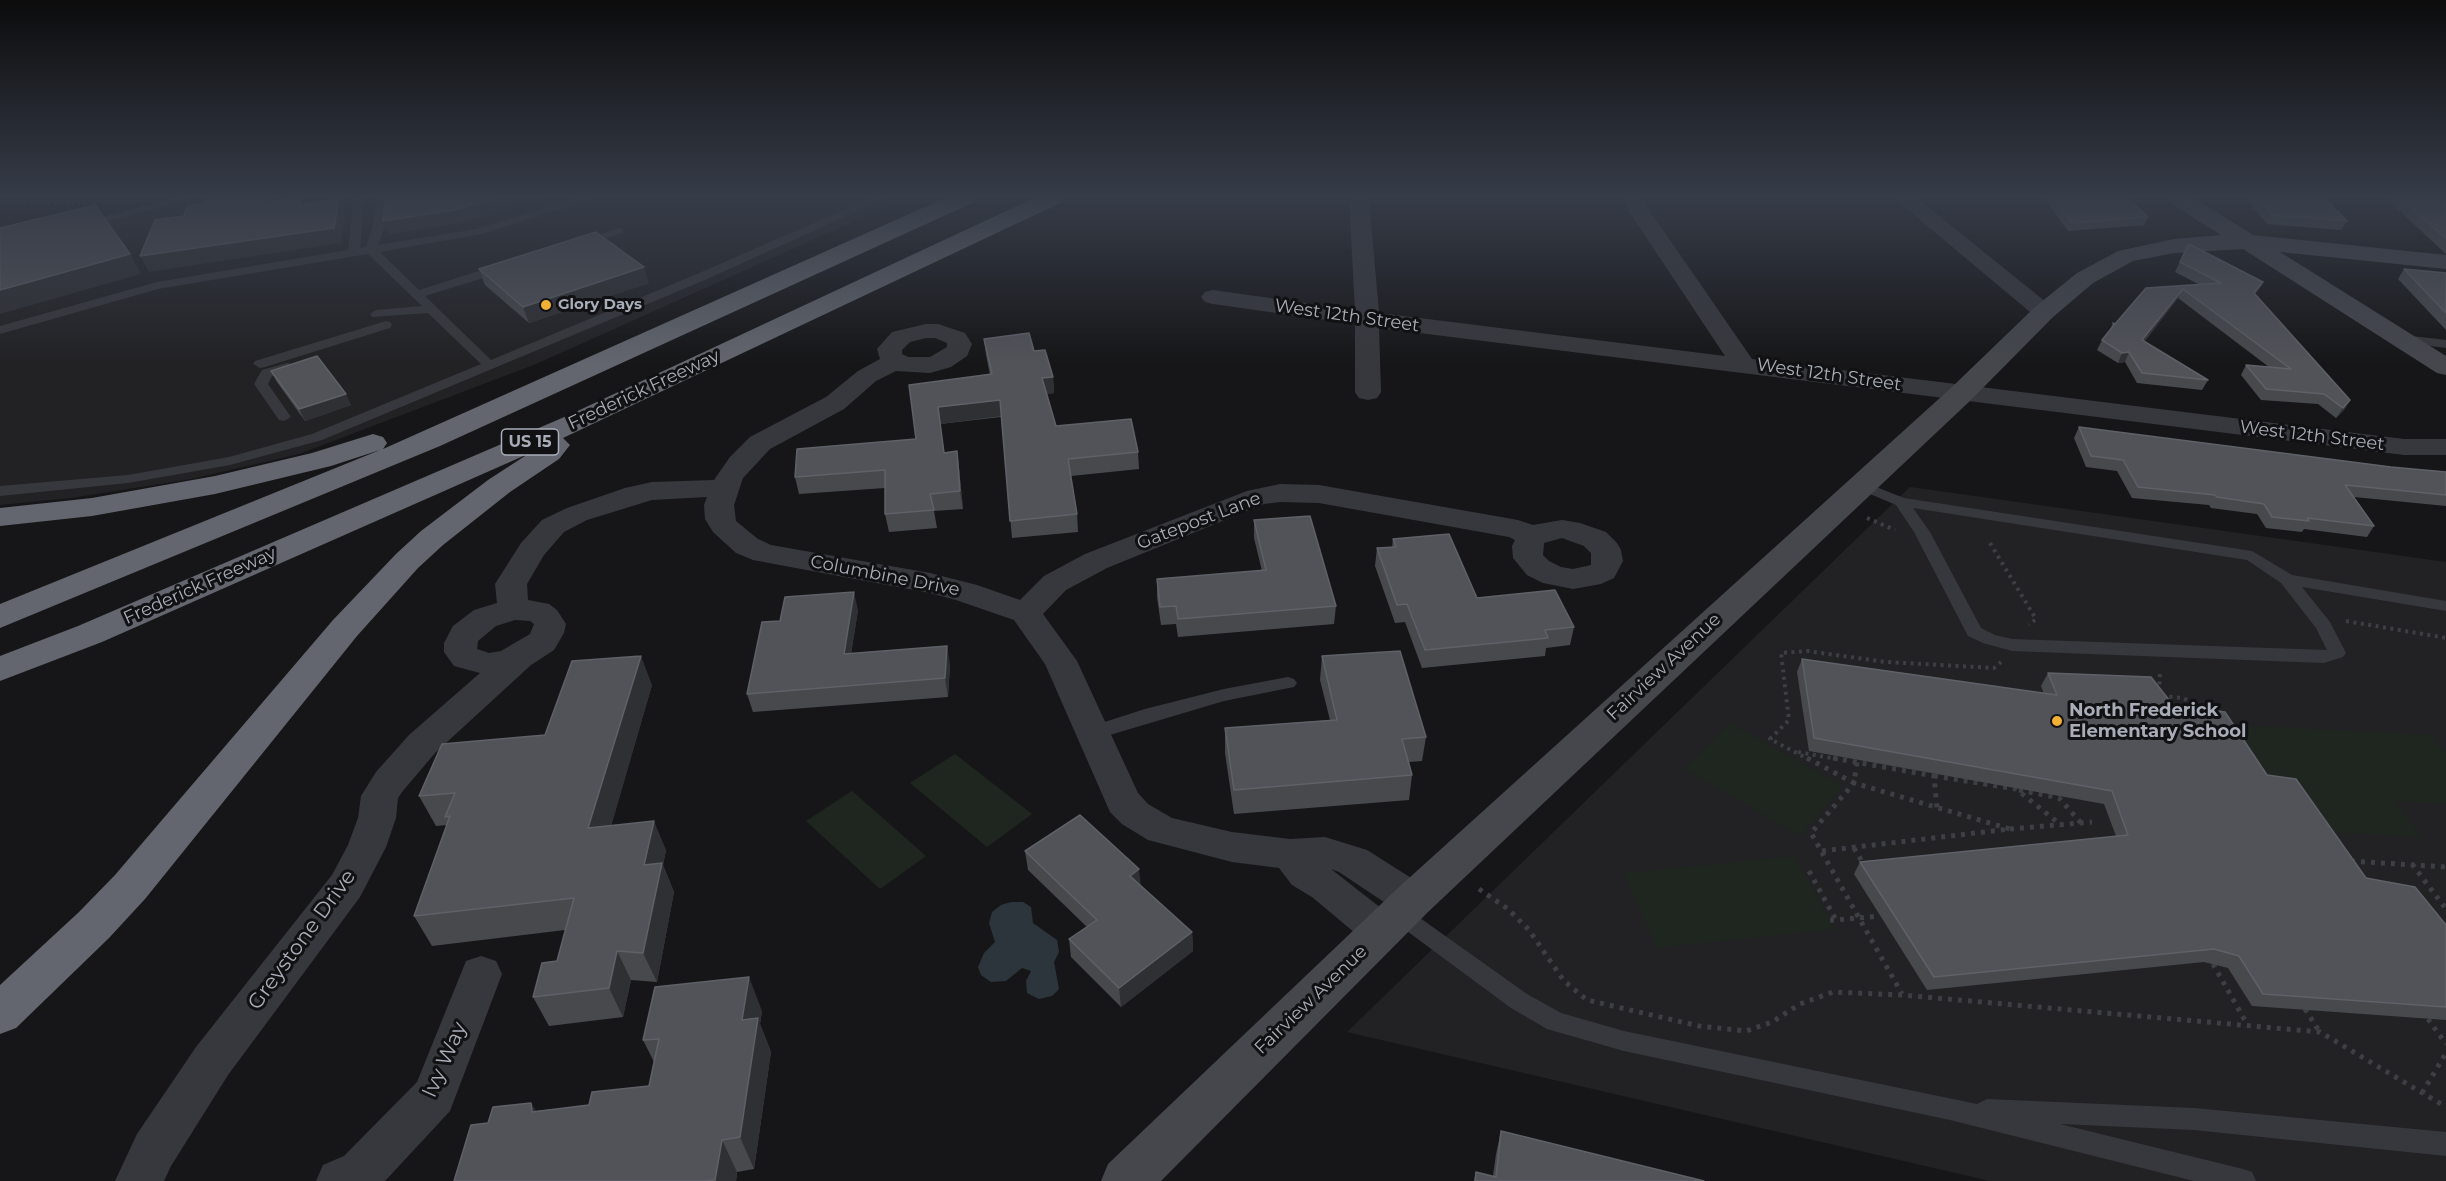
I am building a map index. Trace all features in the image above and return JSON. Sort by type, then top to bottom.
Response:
[{"type":"highway","name":"US 15","points":[[0,617],[419,445],[844,253]]},
{"type":"highway","name":"Frederick Freeway","points":[[0,669],[101,629],[579,421],[935,253]]},
{"type":"highway","points":[[0,517],[92,507],[163,495],[321,460],[444,419],[656,339]]},
{"type":"highway","points":[[0,1014],[94,926],[130,887],[345,628],[406,561],[499,486],[549,453],[579,421]]},
{"type":"street","points":[[1363,253],[1367,319],[1368,392]]},
{"type":"street","points":[[1668,253],[1743,364]]},
{"type":"street","points":[[1972,253],[2044,312]]},
{"type":"street","name":"Fairview Avenue","points":[[1126,1181],[1398,915],[1962,393],[2044,312],[2085,278],[2126,256],[2140,253]]},
{"type":"street","points":[[2267,253],[2446,367]]},
{"type":"street","name":"Fairview Avenue","points":[[2359,253],[2446,262]]},
{"type":"street","name":"West 12th Street","points":[[1213,297],[1367,319],[2404,447],[2446,447]]},
{"type":"street","name":"Columbine Drive","points":[[895,361],[867,376],[835,403],[760,443],[740,463],[724,488],[719,505],[720,519],[724,526],[747,546],[764,553],[930,583],[966,592],[1024,613]]},
{"type":"street","points":[[513,609],[511,584],[532,550],[553,526],[577,514],[625,497],[652,491],[724,488]]},
{"type":"street","name":"Gatepost Lane","points":[[1024,613],[1055,583],[1096,561],[1257,497],[1268,495],[1319,494],[1518,529],[1532,537]]},
{"type":"street","name":"Greystone Drive","points":[[139,1181],[154,1150],[212,1060],[346,886],[367,847],[377,818],[380,796],[389,782],[422,744],[519,657],[542,642],[549,633],[550,624],[546,617],[538,611],[513,609],[485,618],[473,625],[465,634],[460,643],[461,652],[466,658],[489,664],[519,657]]},
{"type":"street","points":[[1024,613],[1060,661],[1123,802],[1148,824],[1186,837],[1232,847],[1290,854],[1306,873],[1326,886],[1398,915]]},
{"type":"street","name":"Ivy Way","points":[[340,1181],[361,1172],[434,1096],[481,974]]},
{"type":"lane","points":[[0,330],[157,286],[353,253]]},
{"type":"lane","points":[[374,253],[489,365]]},
{"type":"lane","points":[[0,491],[128,479],[230,461],[316,437],[752,253]]},
{"type":"lane","points":[[417,294],[515,264]]},
{"type":"lane","points":[[376,314],[431,309]]},
{"type":"lane","points":[[260,364],[386,325]]},
{"type":"lane","points":[[2402,339],[2446,344]]},
{"type":"lane","points":[[302,441],[261,384],[263,377],[267,373],[334,353]]},
{"type":"lane","points":[[1861,485],[1901,502],[2252,556],[2287,579],[2325,626],[2337,653],[2324,657],[2054,648],[2012,645],[1989,639],[1974,632],[1922,532],[1901,502]]},
{"type":"lane","points":[[2287,579],[2446,606]]},
{"type":"lane","points":[[1093,733],[1213,698],[1288,683]]},
{"type":"lane","points":[[1398,915],[1519,1001],[1555,1022],[1624,1041],[1950,1109],[2243,1181]]},
{"type":"lane","points":[[1950,1109],[2194,1119],[2446,1144]]},
{"type":"path","points":[[1990,543],[2036,619],[2027,626]]},
{"type":"path","points":[[2339,620],[2446,638]]},
{"type":"path","points":[[2006,658],[1994,668],[1886,662],[1807,651],[1781,653],[1790,720],[1770,739],[1854,783],[2010,829]]},
{"type":"path","points":[[2158,696],[2160,673]]},
{"type":"path","points":[[2151,688],[2158,696],[2183,698],[2206,709],[2214,717]]},
{"type":"path","points":[[1793,751],[2059,798],[2081,823]]},
{"type":"path","points":[[1857,762],[1854,783],[1811,833],[1902,995]]},
{"type":"path","points":[[1934,776],[1937,808]]},
{"type":"path","points":[[2016,789],[2061,825]]},
{"type":"path","points":[[1821,851],[2092,822]]},
{"type":"path","points":[[1854,848],[1869,873]]},
{"type":"path","points":[[2345,861],[2446,867]]},
{"type":"path","points":[[2411,864],[2446,909]]},
{"type":"path","points":[[1809,871],[1833,920],[1880,916]]},
{"type":"path","points":[[1479,889],[1508,909],[1529,930],[1564,981],[1587,1000],[1699,1026],[1746,1031],[1772,1022],[1800,1004],[1833,992],[1902,995],[2247,1024],[2320,1032],[2446,1107]]},
{"type":"path","points":[[2213,964],[2247,1024]]},
{"type":"path","points":[[2305,1010],[2320,1032]]},
{"type":"path","points":[[2428,1019],[2446,1044]]},
{"type":"path","points":[[2422,1093],[2446,1053]]},
{"type":"shaded area","points":[[0,253],[783,253],[536,364],[299,454],[191,479],[71,498],[0,505]]},
{"type":"shaded area","name":"North Frederick Elementary School","points":[[1910,487],[2446,562],[2446,1181],[1990,1181],[1347,1032]]},
{"type":"shaded area","points":[[1730,723],[1843,786],[1800,836],[1685,769]]},
{"type":"shaded area","points":[[2217,724],[2431,735],[2446,753],[2446,804],[2394,801],[2422,837],[2314,831],[2258,787]]},
{"type":"shaded area","points":[[955,754],[1032,814],[987,847],[910,783]]},
{"type":"shaded area","points":[[852,791],[926,856],[880,889],[806,821]]},
{"type":"shaded area","points":[[1794,856],[1835,929],[1657,948],[1624,873]]},
{"type":"shaded area","points":[[1023,902],[1031,907],[1033,923],[1057,940],[1059,952],[1054,962],[1059,989],[1052,996],[1039,999],[1027,993],[1026,981],[1031,971],[1022,968],[1006,981],[991,982],[981,975],[978,967],[984,953],[995,942],[989,923],[992,912],[1001,905]]},
{"type":"building","points":[[0,253],[130,254],[0,290]]},
{"type":"building","points":[[141,253],[160,253],[140,256]]},
{"type":"building","points":[[529,253],[625,253],[644,267],[523,307],[479,269]]},
{"type":"building","points":[[2184,253],[2207,253],[2263,282],[2254,293],[2350,400],[2343,408],[2324,394],[2266,389],[2246,365],[2291,369],[2183,289],[2142,340],[2208,380],[2142,373],[2129,352],[2122,353],[2102,340],[2114,325],[2113,323],[2115,324],[2146,288],[2221,283],[2180,262]]},
{"type":"building","points":[[2404,269],[2446,273],[2446,313]]},
{"type":"building","points":[[1029,333],[1034,351],[1045,350],[1053,377],[1042,378],[1056,426],[1131,419],[1138,452],[1068,459],[1077,514],[1010,521],[1000,400],[938,407],[944,453],[957,451],[960,491],[930,494],[934,510],[885,514],[885,470],[795,477],[797,449],[916,439],[909,385],[992,374],[984,339]]},
{"type":"building","points":[[317,356],[346,394],[299,409],[271,371]]},
{"type":"building","points":[[2079,427],[2446,472],[2446,495],[2345,485],[2374,526],[2307,518],[2309,521],[2272,517],[2264,504],[2215,495],[2138,487],[2123,460],[2091,456]]},
{"type":"building","points":[[1310,516],[1336,606],[1178,619],[1176,606],[1160,607],[1157,579],[1266,570],[1254,520]]},
{"type":"building","points":[[1449,534],[1477,598],[1555,590],[1574,627],[1545,630],[1548,638],[1425,650],[1407,604],[1397,605],[1377,548],[1396,547],[1393,539]]},
{"type":"building","points":[[854,592],[844,654],[947,646],[945,678],[747,694],[762,622],[780,621],[785,597]]},
{"type":"building","points":[[1400,651],[1426,737],[1402,739],[1412,775],[1234,790],[1225,728],[1337,720],[1322,656]]},
{"type":"building","points":[[641,656],[588,828],[654,821],[644,865],[662,863],[643,953],[617,951],[609,988],[533,997],[542,963],[557,961],[574,898],[414,916],[450,816],[445,817],[455,793],[419,796],[442,744],[545,735],[572,661]]},
{"type":"building","name":"North Frederick Elementary School","points":[[1802,659],[2057,695],[2048,673],[2151,677],[2173,705],[2225,712],[2267,775],[2296,779],[2366,878],[2415,887],[2446,925],[2446,1007],[2263,994],[2239,956],[2214,949],[1934,977],[1860,862],[2128,835],[2112,791],[1814,738]]},
{"type":"building","points":[[1080,815],[1139,869],[1130,876],[1192,932],[1119,988],[1069,939],[1097,920],[1025,851]]},
{"type":"building","points":[[749,977],[742,1020],[758,1018],[740,1137],[722,1140],[715,1180],[454,1181],[471,1125],[488,1123],[493,1107],[531,1103],[532,1112],[589,1105],[592,1092],[649,1086],[659,1039],[643,1040],[655,987]]},
{"type":"building","points":[[1501,1131],[1704,1181],[1475,1181],[1476,1172],[1496,1177]]},
{"type":"place","name":"Glory Days","points":[[546,305]]},
{"type":"place","name":"North Frederick Elementary School","points":[[2057,721]]}]
